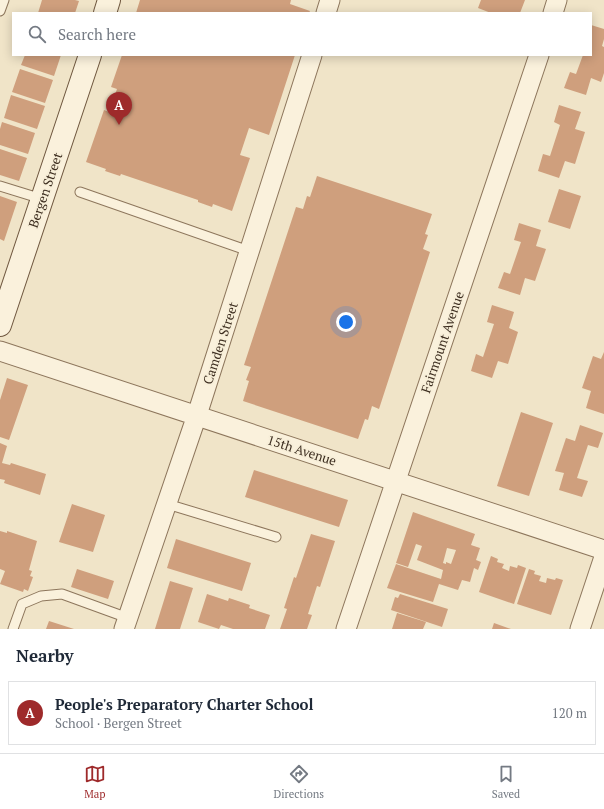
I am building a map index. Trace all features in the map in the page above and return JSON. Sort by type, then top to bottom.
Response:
[{"type":"main road","points":[[105,12],[109,0]]},
{"type":"main road","name":"Bergen Street","points":[[0,325],[90,56]]},
{"type":"street","points":[[326,12],[330,0]]},
{"type":"street","points":[[553,12],[557,0]]},
{"type":"street","name":"Camden Street","points":[[126,624],[197,416],[312,56]]},
{"type":"street","name":"Fairmount Avenue","points":[[346,629],[539,56]]},
{"type":"street","name":"15th Avenue","points":[[0,351],[604,550]]},
{"type":"street","points":[[580,629],[604,557]]},
{"type":"lane","points":[[0,11],[4,0]]},
{"type":"lane","points":[[0,186],[42,199]]},
{"type":"lane","points":[[80,192],[249,251]]},
{"type":"lane","points":[[167,504],[276,537]]},
{"type":"lane","points":[[13,629],[22,604],[41,596],[62,594],[126,624]]},
{"type":"building","points":[[42,0],[79,1],[75,12],[38,12]]},
{"type":"building","points":[[140,0],[291,0],[290,4],[310,11],[310,12],[136,12]]},
{"type":"building","points":[[481,0],[525,0],[520,12],[488,12],[478,8]]},
{"type":"building","points":[[592,25],[604,29],[602,46],[604,47],[604,73],[601,82],[591,78],[586,95],[564,88],[570,72],[576,74],[583,56],[592,56]]},
{"type":"building","points":[[25,56],[61,56],[54,76],[21,65]]},
{"type":"building","points":[[122,56],[295,56],[269,135],[249,128],[240,155],[250,158],[232,211],[213,204],[212,207],[198,202],[198,200],[121,174],[120,176],[105,171],[106,169],[86,162],[104,110],[109,112],[117,89],[111,87]]},
{"type":"building","points":[[20,69],[53,80],[45,103],[12,92]]},
{"type":"building","points":[[11,95],[45,106],[37,129],[4,118]]},
{"type":"building","points":[[559,105],[581,112],[575,129],[585,132],[575,164],[565,161],[559,178],[538,171],[543,154],[550,156],[560,125],[554,122]]},
{"type":"building","points":[[2,122],[35,133],[28,154],[0,145],[0,129]]},
{"type":"building","points":[[0,149],[27,158],[19,181],[0,175]]},
{"type":"building","points":[[317,176],[432,214],[425,234],[428,235],[423,249],[430,252],[379,409],[372,406],[368,420],[365,419],[358,439],[243,401],[249,381],[246,380],[251,367],[244,365],[296,207],[303,209],[307,196],[310,197]]},
{"type":"building","points":[[559,189],[581,196],[570,229],[548,222]]},
{"type":"building","points":[[0,196],[17,202],[4,241],[0,239]]},
{"type":"building","points":[[519,223],[541,230],[536,246],[546,249],[535,281],[525,278],[520,295],[498,288],[504,272],[510,274],[521,242],[514,240]]},
{"type":"building","points":[[492,305],[514,312],[509,328],[518,332],[508,364],[498,361],[492,378],[471,371],[476,354],[483,357],[494,324],[487,322]]},
{"type":"building","points":[[604,352],[604,414],[586,408],[591,391],[582,388],[593,356],[601,359]]},
{"type":"building","points":[[7,378],[28,385],[9,440],[0,437],[0,400]]},
{"type":"building","points":[[521,412],[553,423],[529,496],[497,486]]},
{"type":"building","points":[[580,425],[603,433],[598,448],[588,445],[577,478],[588,481],[582,497],[559,490],[564,473],[555,471],[566,438],[575,441]]},
{"type":"building","points":[[0,443],[7,446],[2,463],[10,465],[11,463],[46,474],[40,495],[4,483],[5,480],[0,479]]},
{"type":"building","points":[[254,470],[348,500],[339,527],[245,497]]},
{"type":"building","points":[[72,504],[105,515],[93,552],[59,542]]},
{"type":"building","points":[[413,512],[475,534],[471,545],[480,548],[476,560],[481,562],[478,570],[474,568],[470,582],[462,580],[458,590],[439,584],[433,602],[387,588],[396,564],[441,579],[443,570],[417,560],[422,546],[416,544],[408,567],[396,563]],"holes":[[[447,548],[456,550],[451,564],[446,562],[446,564],[443,563]]]},
{"type":"building","points":[[0,531],[7,533],[7,531],[37,541],[29,570],[32,571],[30,576],[33,577],[28,591],[24,589],[23,592],[0,584],[5,571],[0,569]]},
{"type":"building","points":[[311,534],[335,541],[320,587],[317,586],[308,614],[312,615],[307,629],[280,629],[287,609],[284,608],[294,577],[296,578]]},
{"type":"building","points":[[176,539],[251,563],[242,591],[167,568]]},
{"type":"building","points":[[491,556],[498,559],[497,562],[504,564],[502,568],[509,571],[510,566],[517,568],[518,565],[526,568],[514,604],[479,592]]},
{"type":"building","points":[[77,569],[114,581],[108,599],[71,587]]},
{"type":"building","points":[[529,569],[535,571],[534,574],[541,576],[539,581],[546,583],[547,578],[563,580],[551,615],[517,604]]},
{"type":"building","points":[[170,581],[193,588],[180,629],[155,629]]},
{"type":"building","points":[[207,594],[228,601],[229,598],[250,605],[249,608],[270,615],[265,629],[233,629],[221,625],[219,629],[198,622]]},
{"type":"building","points":[[400,594],[448,609],[442,627],[391,610],[395,597],[398,598]]},
{"type":"building","points":[[397,613],[426,622],[423,629],[392,629]]},
{"type":"building","points":[[49,621],[74,629],[46,629]]},
{"type":"building","points":[[494,623],[511,629],[492,629]]},
{"type":"place","name":"People's Preparatory Charter School","points":[[119,125]]}]
